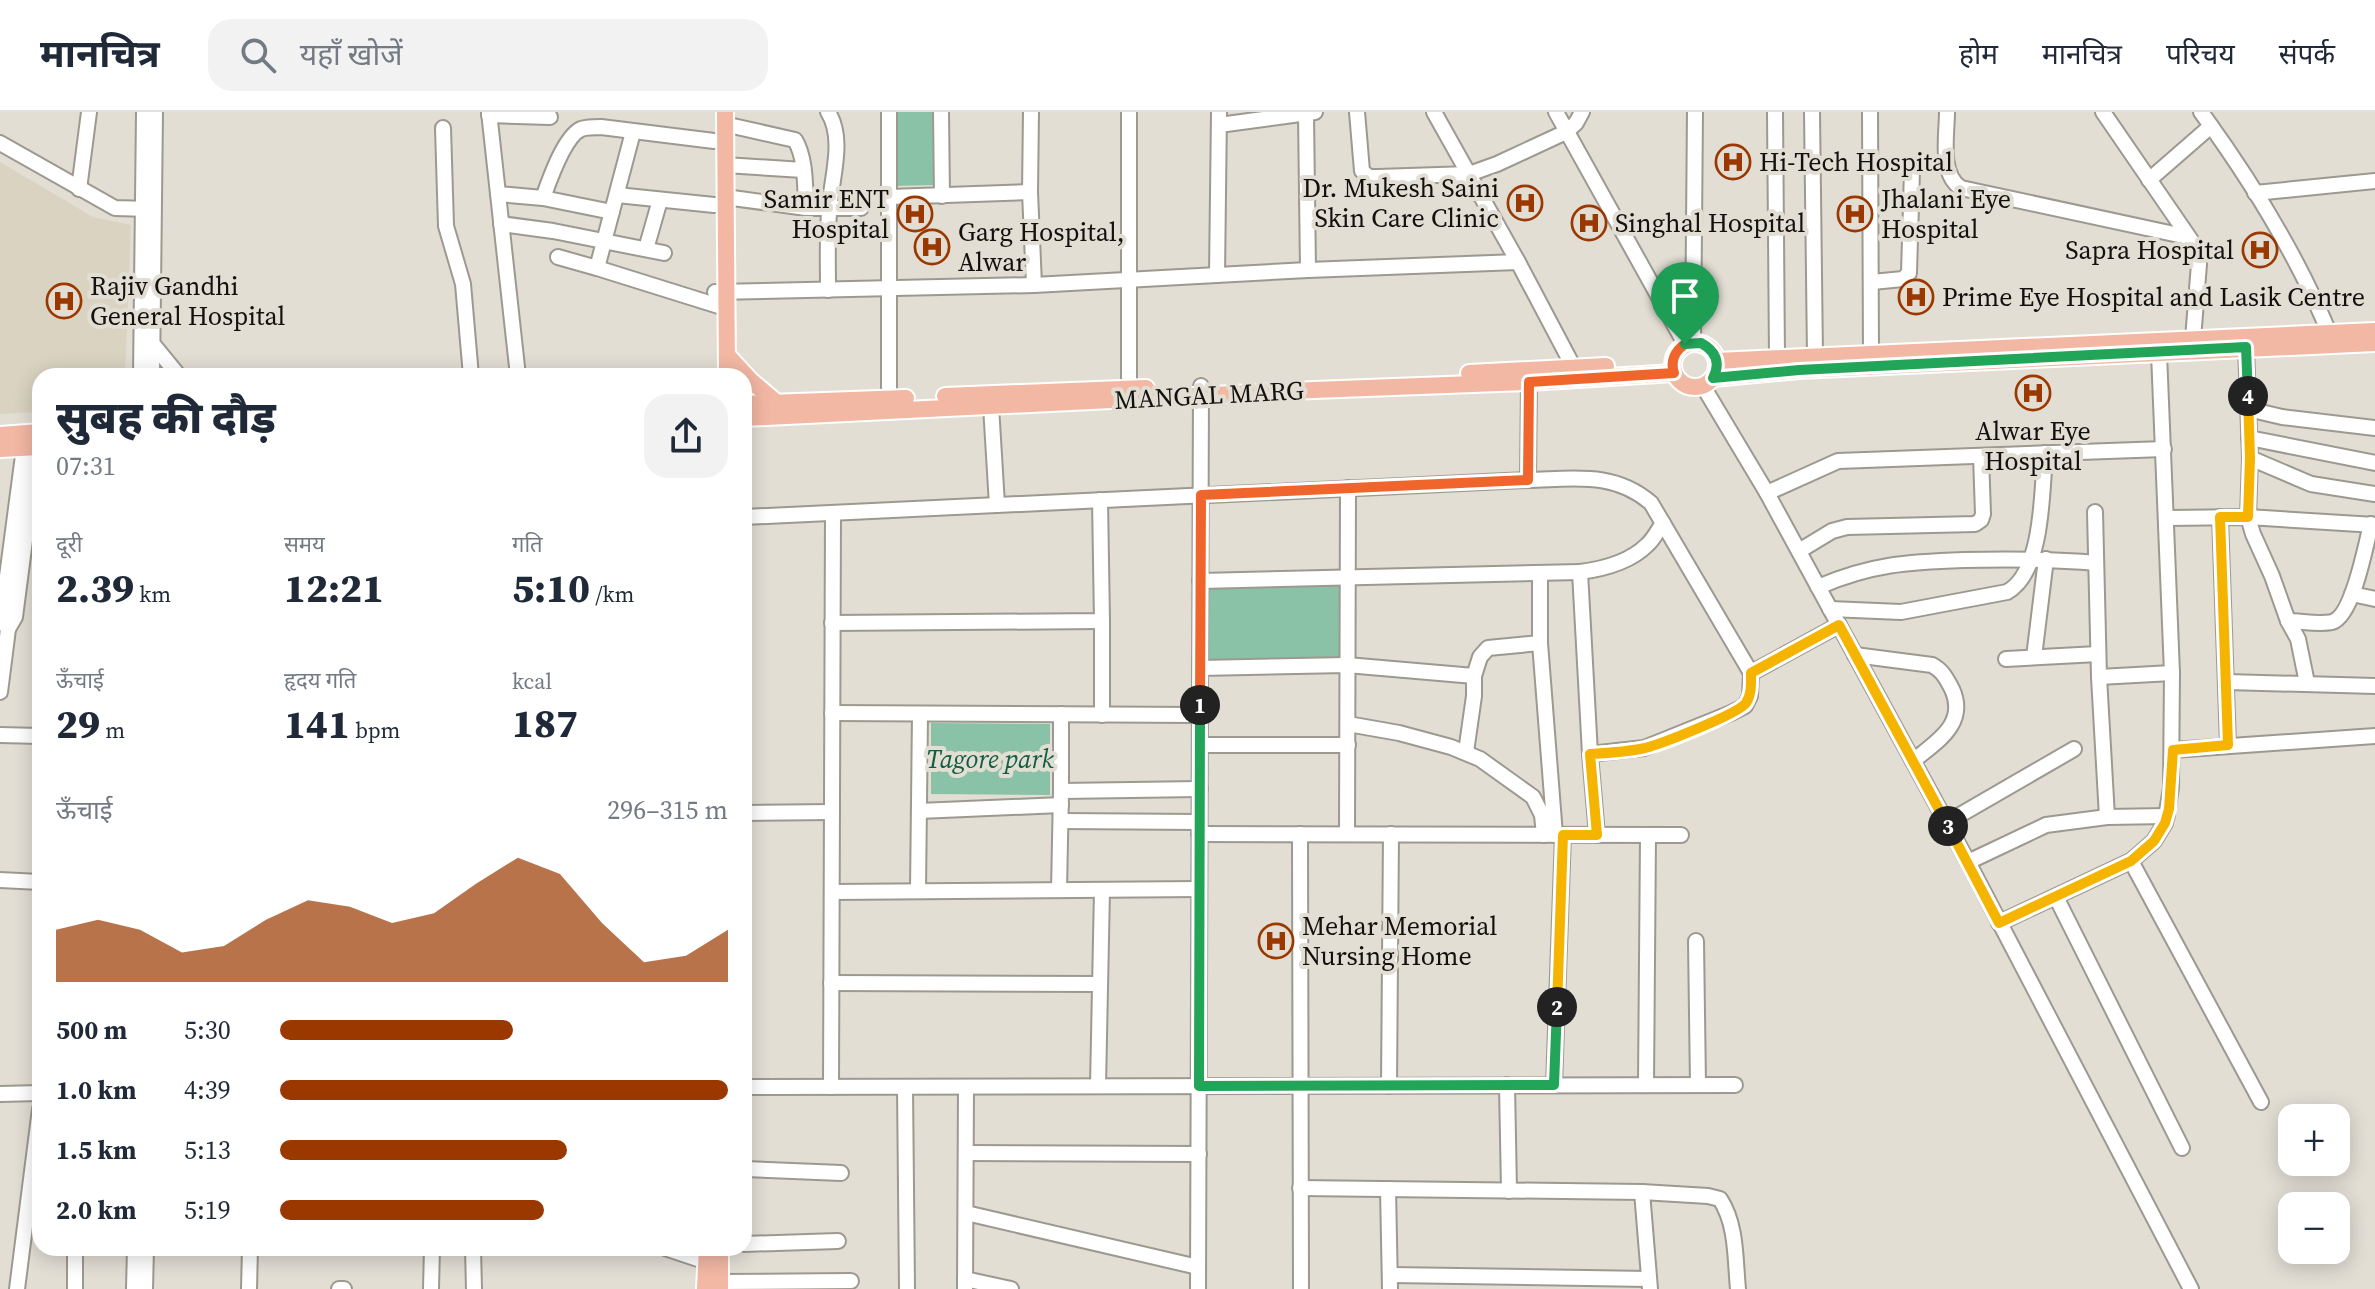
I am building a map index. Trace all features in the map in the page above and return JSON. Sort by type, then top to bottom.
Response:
[{"type":"main road","points":[[716,368],[720,201],[714,141],[721,116]]},
{"type":"main road","points":[[720,201],[725,165],[721,116]]},
{"type":"main road","points":[[720,299],[727,368]]},
{"type":"main road","points":[[1717,361],[1709,347],[1689,343],[1675,353],[1673,368],[1680,382],[1687,386],[1799,370],[2159,353],[2246,347],[2375,331]]},
{"type":"main road","points":[[1717,361],[2193,339],[2331,338],[2375,343]]},
{"type":"main road","points":[[727,355],[739,368]]},
{"type":"main road","points":[[1708,382],[1717,361]]},
{"type":"main road","name":"MANGAL MARG","points":[[752,417],[1129,388],[1201,391],[1574,368],[1673,368]]},
{"type":"main road","name":"MANGAL MARG","points":[[752,404],[889,399],[991,400],[1529,382],[1673,368]]},
{"type":"main road","points":[[752,382],[777,403]]},
{"type":"main road","points":[[0,435],[32,443]]},
{"type":"main road","points":[[0,449],[32,444]]},
{"type":"main road","points":[[711,1256],[715,1287]]},
{"type":"street","points":[[79,189],[89,112]]},
{"type":"street","points":[[144,112],[152,368]]},
{"type":"street","points":[[141,368],[155,112]]},
{"type":"street","points":[[591,127],[597,112]]},
{"type":"street","points":[[828,112],[836,139],[829,209],[828,290]]},
{"type":"street","points":[[889,112],[889,399]]},
{"type":"street","points":[[941,112],[942,196]]},
{"type":"street","points":[[1031,112],[1034,285]]},
{"type":"street","points":[[1129,112],[1129,388]]},
{"type":"street","points":[[1357,112],[1362,171],[1364,175],[1378,177],[1469,174],[1566,132],[1582,112]]},
{"type":"street","points":[[1434,112],[1574,368]]},
{"type":"street","points":[[1556,112],[1689,343]]},
{"type":"street","points":[[1689,343],[1695,112]]},
{"type":"street","points":[[1775,112],[1777,357]]},
{"type":"street","points":[[1812,112],[1815,356]]},
{"type":"street","points":[[1870,112],[1871,353]]},
{"type":"street","points":[[1947,112],[1947,164],[1954,184],[1977,193],[2188,237]]},
{"type":"street","points":[[2103,112],[2197,249],[2199,264],[2193,339]]},
{"type":"street","points":[[2201,112],[2255,193],[2301,274],[2331,338]]},
{"type":"street","points":[[517,368],[489,113],[550,117]]},
{"type":"street","points":[[1217,275],[1219,118],[1311,113],[1308,270]]},
{"type":"street","points":[[721,116],[795,140],[803,170],[806,208]]},
{"type":"street","points":[[2149,180],[2211,126]]},
{"type":"street","points":[[543,198],[554,170],[578,131],[591,127],[714,141]]},
{"type":"street","points":[[443,128],[446,226],[463,284],[470,368]]},
{"type":"street","points":[[597,268],[633,132]]},
{"type":"street","points":[[0,143],[115,208],[149,209]]},
{"type":"street","points":[[1872,282],[1903,279],[1909,273],[1912,170],[1920,165],[1947,164]]},
{"type":"street","points":[[725,165],[803,170]]},
{"type":"street","points":[[2255,193],[2375,181]]},
{"type":"street","points":[[889,197],[1030,192]]},
{"type":"street","points":[[498,194],[543,198],[612,212]]},
{"type":"street","points":[[617,195],[806,208],[861,208]]},
{"type":"street","points":[[646,249],[660,200]]},
{"type":"street","points":[[501,224],[664,253]]},
{"type":"street","points":[[558,257],[720,299],[828,290],[1034,285],[1518,262]]},
{"type":"street","points":[[152,343],[172,368]]},
{"type":"street","points":[[2246,347],[2250,458],[2248,517],[2288,621],[2298,639],[2307,683]]},
{"type":"street","points":[[1999,923],[2131,861],[2154,841],[2167,816],[2173,750],[2172,673],[2159,353]]},
{"type":"street","points":[[1528,480],[1529,382]]},
{"type":"street","points":[[1708,382],[1968,862],[2191,1289]]},
{"type":"street","points":[[1198,1289],[1201,391]]},
{"type":"street","points":[[991,400],[997,505]]},
{"type":"street","points":[[2248,409],[2282,417],[2375,428]]},
{"type":"street","points":[[2249,438],[2375,463]]},
{"type":"street","points":[[1767,493],[1838,461],[2164,449]]},
{"type":"street","points":[[2034,657],[2038,531],[2045,453]]},
{"type":"street","points":[[1799,551],[1832,531],[1847,527],[1975,524],[1983,514],[1981,456]]},
{"type":"street","points":[[2250,458],[2311,484],[2375,494]]},
{"type":"street","points":[[0,692],[5,632],[15,617],[32,470]]},
{"type":"street","points":[[752,517],[1528,480],[1615,481],[1641,494],[1651,503],[1751,673],[1750,696],[1745,706],[1657,745],[1590,754]]},
{"type":"street","points":[[1347,834],[1348,488]]},
{"type":"street","points":[[1100,500],[1102,715]]},
{"type":"street","points":[[2095,512],[2098,654],[2107,817]]},
{"type":"street","points":[[831,1087],[833,513]]},
{"type":"street","points":[[2220,517],[2228,745]]},
{"type":"street","points":[[2167,518],[2248,517],[2373,524],[2370,548],[2340,618],[2333,622],[2288,621]]},
{"type":"street","points":[[1200,581],[1580,572],[1614,565],[1630,557],[1649,544],[1663,523]]},
{"type":"street","points":[[1830,609],[1901,612],[2007,592],[2016,587],[2039,558]]},
{"type":"street","points":[[1818,587],[1847,574],[1892,564],[2039,558],[2096,563]]},
{"type":"street","points":[[1580,572],[1597,835]]},
{"type":"street","points":[[1540,573],[1540,643],[1554,835],[1554,1085]]},
{"type":"street","points":[[2352,594],[2375,599]]},
{"type":"street","points":[[832,623],[1102,621]]},
{"type":"street","points":[[1751,673],[1839,625]]},
{"type":"street","points":[[1466,752],[1474,676],[1483,651],[1540,643]]},
{"type":"street","points":[[2006,659],[2098,654]]},
{"type":"street","points":[[1855,655],[1932,665],[1943,671],[1954,694],[1956,713],[1953,723],[1945,735],[1913,761]]},
{"type":"street","points":[[1200,668],[1347,665],[1474,676]]},
{"type":"street","points":[[2099,677],[2172,673]]},
{"type":"street","points":[[2227,682],[2375,686]]},
{"type":"street","points":[[832,713],[1200,715]]},
{"type":"street","points":[[918,891],[920,714]]},
{"type":"street","points":[[1059,890],[1061,714]]},
{"type":"street","points":[[1348,724],[1399,733],[1480,759],[1533,797],[1554,835]]},
{"type":"street","points":[[0,735],[32,736]]},
{"type":"street","points":[[2173,750],[2375,736]]},
{"type":"street","points":[[1200,745],[1348,745]]},
{"type":"street","points":[[1946,823],[2074,749]]},
{"type":"street","points":[[919,811],[1200,789]]},
{"type":"street","points":[[752,813],[832,812]]},
{"type":"street","points":[[1968,862],[2046,825],[2107,817],[2167,816]]},
{"type":"street","points":[[1061,821],[1300,834],[1681,835]]},
{"type":"street","points":[[1300,834],[1301,1289]]},
{"type":"street","points":[[1389,1086],[1391,834]]},
{"type":"street","points":[[1646,1085],[1648,835]]},
{"type":"street","points":[[2131,861],[2261,1102]]},
{"type":"street","points":[[0,880],[32,882]]},
{"type":"street","points":[[832,892],[1199,889]]},
{"type":"street","points":[[1098,1086],[1102,890]]},
{"type":"street","points":[[2056,897],[2182,1148]]},
{"type":"street","points":[[1696,941],[1698,1085]]},
{"type":"street","points":[[831,983],[1100,984]]},
{"type":"street","points":[[1507,1085],[1509,1191]]},
{"type":"street","points":[[752,1087],[1735,1085]]},
{"type":"street","points":[[905,1087],[907,1289]]},
{"type":"street","points":[[966,1087],[965,1284],[1011,1289]]},
{"type":"street","points":[[0,1094],[32,1093]]},
{"type":"street","points":[[967,1153],[1199,1154]]},
{"type":"street","points":[[752,1169],[841,1173]]},
{"type":"street","points":[[17,1289],[32,1172]]},
{"type":"street","points":[[1300,1188],[1642,1192],[1708,1196],[1720,1199],[1727,1209],[1738,1289]]},
{"type":"street","points":[[1388,1189],[1390,1282],[1650,1284],[1642,1192]]},
{"type":"street","points":[[966,1213],[1198,1267]]},
{"type":"street","points":[[752,1244],[838,1241]]},
{"type":"street","points":[[75,1256],[75,1289]]},
{"type":"street","points":[[134,1289],[135,1256]]},
{"type":"street","points":[[145,1289],[146,1256]]},
{"type":"street","points":[[249,1289],[250,1256]]},
{"type":"street","points":[[431,1289],[432,1256]]},
{"type":"street","points":[[473,1256],[474,1289]]},
{"type":"street","points":[[715,1287],[851,1281]]},
{"type":"shaded area","name":"Rajiv Gandhi General Hospital","points":[[0,162],[93,217],[131,225],[125,368],[32,368],[32,412],[0,414]]},
{"type":"green space","points":[[894,112],[935,112],[935,185],[894,186]]},
{"type":"green space","points":[[1343,582],[1342,661],[1202,663],[1206,587]]},
{"type":"green space","name":"Tagore park","points":[[931,723],[1050,724],[1050,795],[931,794]]},
{"type":"place","name":"Hi-Tech Hospital","points":[[1733,162]]},
{"type":"place","name":"Dr. Mukesh Saini Skin Care Clinic","points":[[1525,203]]},
{"type":"place","name":"Samir ENT Hospital","points":[[915,214]]},
{"type":"place","name":"Jhalani Eye Hospital","points":[[1855,214]]},
{"type":"place","name":"Singhal Hospital","points":[[1589,223]]},
{"type":"place","name":"Garg Hospital, Alwar","points":[[932,247]]},
{"type":"place","name":"Sapra Hospital","points":[[2260,250]]},
{"type":"place","name":"Prime Eye Hospital and Lasik Centre","points":[[1916,297]]},
{"type":"place","name":"Rajiv Gandhi General Hospital","points":[[64,301]]},
{"type":"place","name":"Alwar Eye Hospital","points":[[2033,393]]},
{"type":"place","name":"Mehar Memorial Nursing Home","points":[[1276,941]]},
{"type":"route","points":[[1701,343],[1714,353],[1717,367],[1713,378],[1799,370],[2246,347],[2250,458],[2248,517],[2220,517],[2228,745],[2173,750],[2169,809],[2165,823],[2154,841],[2131,861],[1999,923],[1839,625],[1751,673],[1750,696],[1745,706],[1657,745],[1590,754],[1597,835],[1563,835],[1554,1085],[1199,1086],[1201,495],[1528,480],[1529,382],[1674,373],[1675,353],[1685,344],[1701,343]]}]
